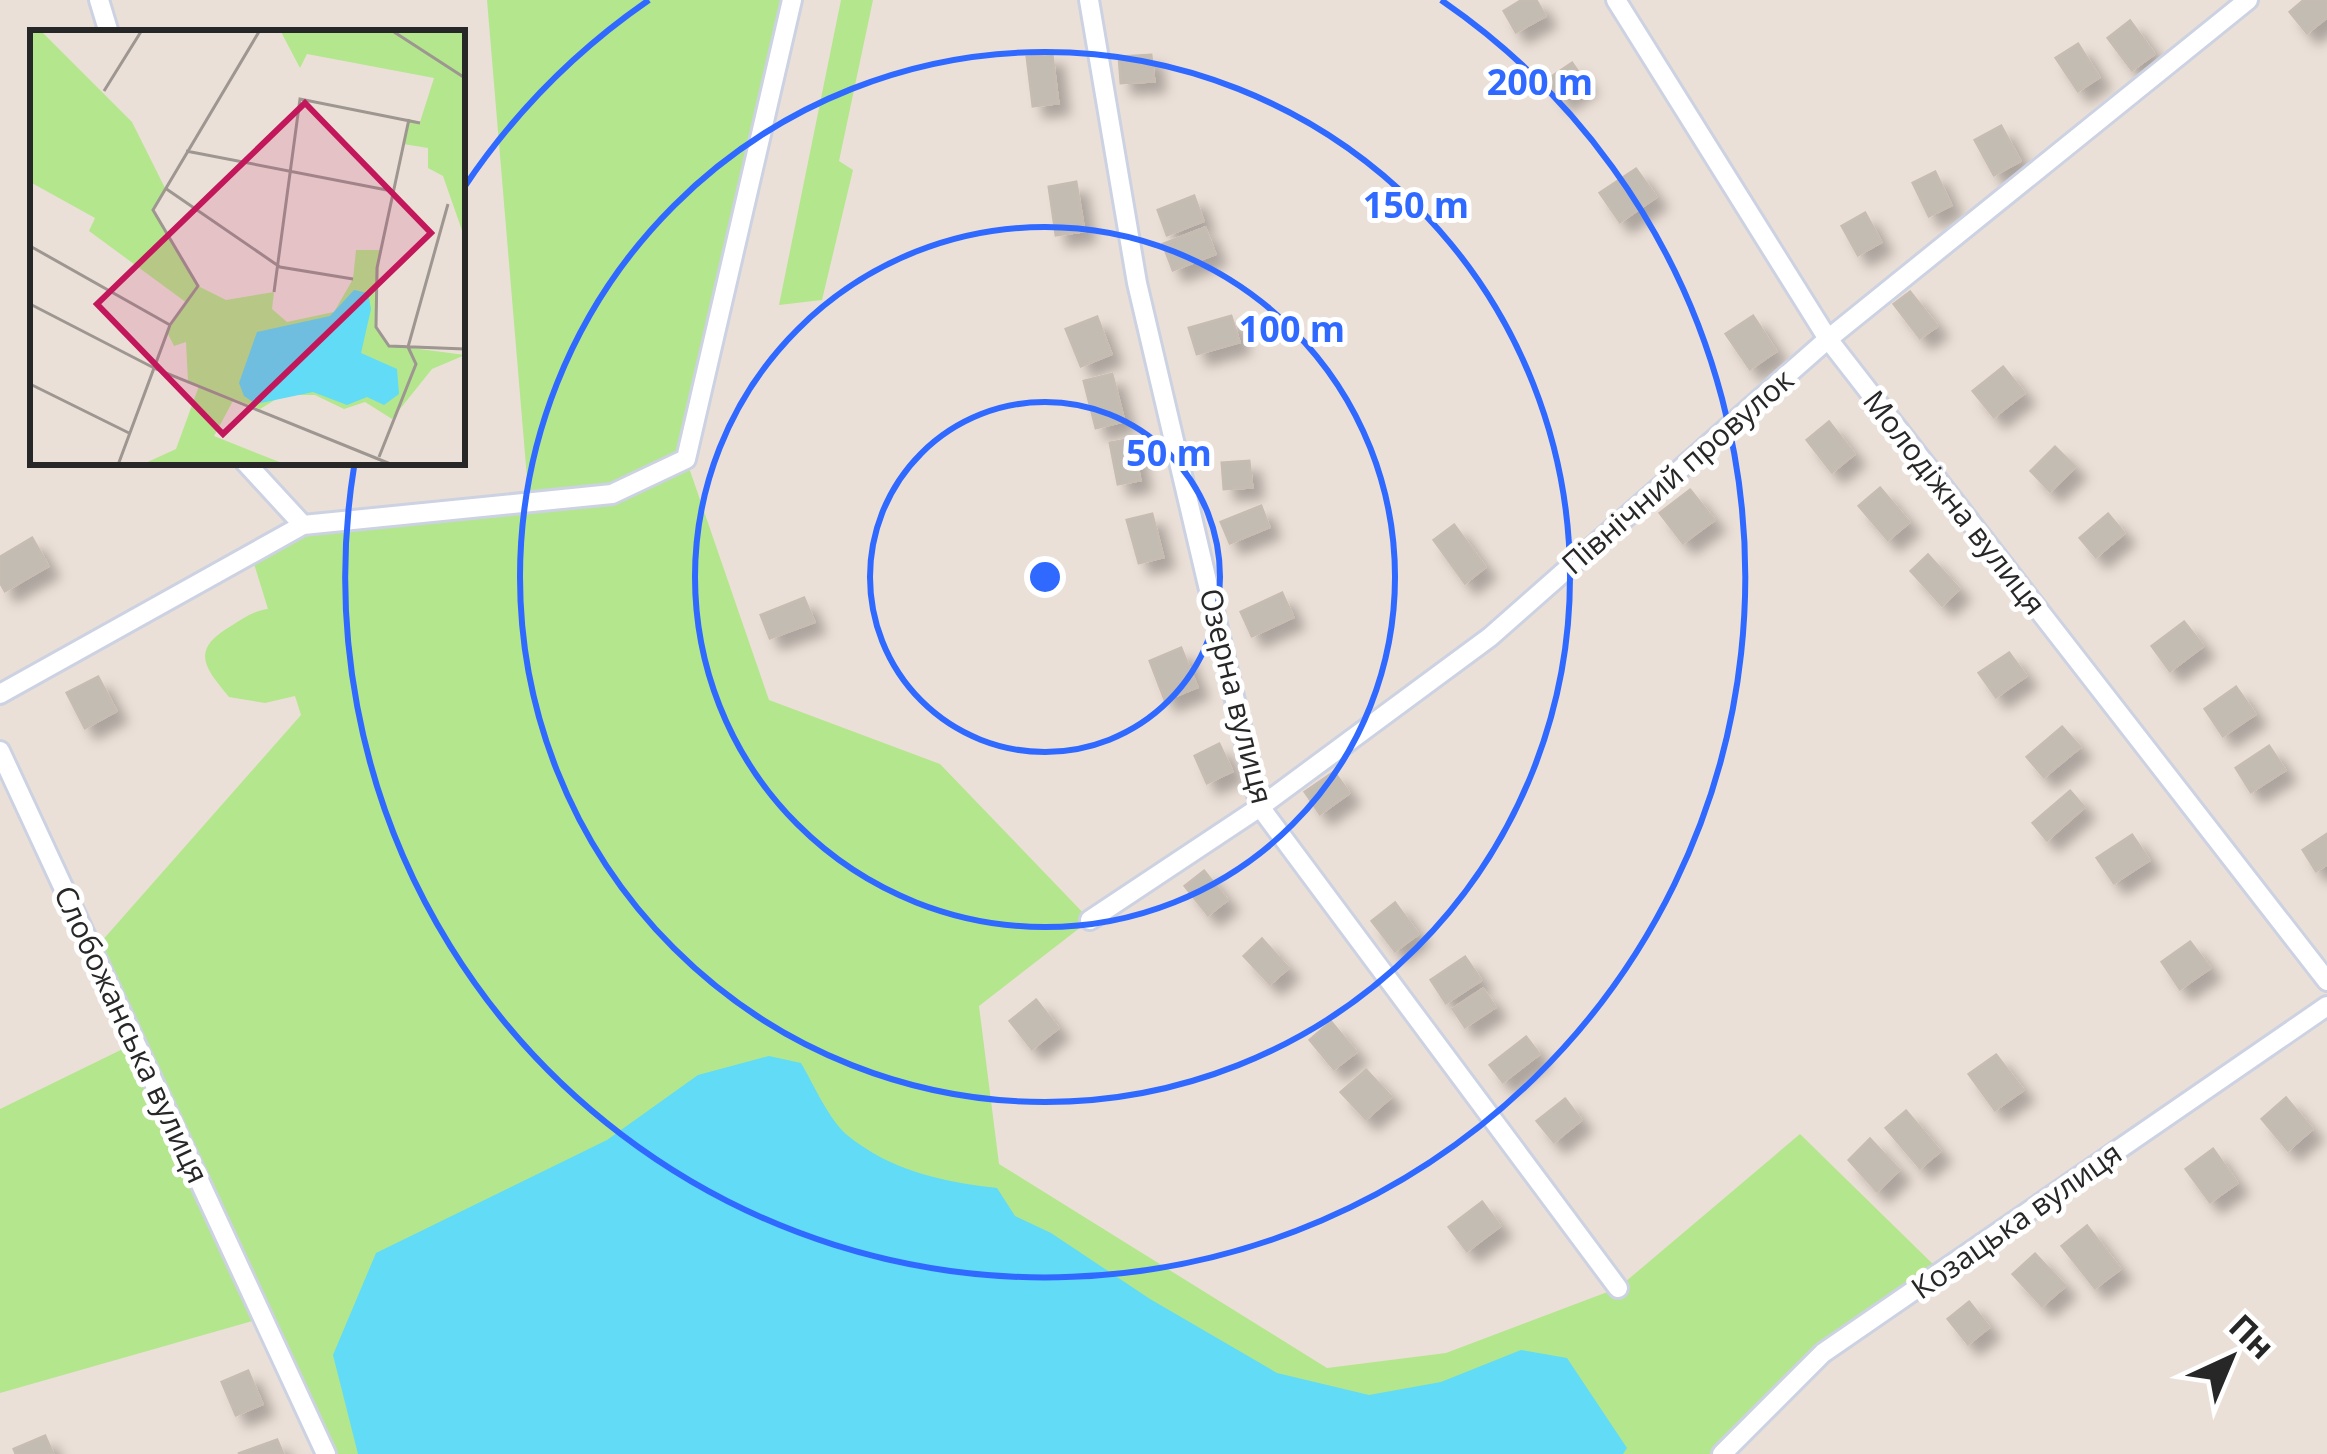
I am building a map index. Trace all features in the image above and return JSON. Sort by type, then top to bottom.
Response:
[{"type":"street","points":[[99,0],[108,30]]},
{"type":"street","points":[[0,694],[303,525],[611,494],[686,459],[792,0]]},
{"type":"street","name":"Озерна вулиця","points":[[1089,0],[1137,284],[1260,806],[1618,1288]]},
{"type":"street","name":"Молодіжна вулиця","points":[[1616,0],[1828,339],[2327,981]]},
{"type":"street","name":"Північний провулок","points":[[1090,920],[1260,806],[1490,637],[1828,339],[2248,0]]},
{"type":"street","points":[[248,465],[303,525]]},
{"type":"street","name":"Слобожанська вулиця","points":[[0,751],[326,1454]]},
{"type":"street","name":"Козацька вулиця","points":[[1722,1454],[1823,1353],[2327,1006]]},
{"type":"green space","points":[[487,0],[792,0],[686,459],[769,700],[940,764],[1090,920],[979,1006],[999,1164],[1327,1368],[1446,1353],[1618,1288],[1800,1134],[1941,1272],[1823,1353],[1722,1454],[326,1454],[263,1318],[0,1393],[0,1109],[135,1043],[93,951],[301,715],[295,696],[265,703],[229,697],[205,659],[218,635],[248,615],[268,609],[251,554],[303,525],[529,502]]},
{"type":"green space","points":[[841,0],[873,0],[839,161],[853,170],[822,300],[779,305]]},
{"type":"water","points":[[769,1056],[801,1063],[834,1120],[881,1158],[918,1173],[997,1188],[1015,1216],[1051,1233],[1150,1299],[1277,1373],[1369,1395],[1441,1382],[1521,1350],[1567,1358],[1627,1448],[1623,1454],[358,1454],[333,1355],[376,1253],[607,1140],[698,1075]]},
{"type":"building","points":[[1522,0],[1536,0],[1545,16],[1516,32],[1504,11]]},
{"type":"building","points":[[2304,0],[2327,0],[2327,17],[2307,33],[2290,12]]},
{"type":"building","points":[[2130,21],[2154,54],[2132,70],[2108,38]]},
{"type":"building","points":[[2078,44],[2099,77],[2078,91],[2056,58]]},
{"type":"building","points":[[1052,54],[1058,103],[1033,106],[1027,57]]},
{"type":"building","points":[[1151,55],[1154,81],[1121,83],[1119,57]]},
{"type":"building","points":[[1572,63],[1586,83],[1561,100],[1547,80]]},
{"type":"building","points":[[2001,126],[2020,161],[1994,175],[1975,140]]},
{"type":"building","points":[[1636,169],[1656,197],[1620,222],[1600,193]]},
{"type":"building","points":[[1935,172],[1951,205],[1929,216],[1913,183]]},
{"type":"building","points":[[1076,182],[1084,231],[1056,235],[1049,187]]},
{"type":"building","points":[[1194,196],[1203,221],[1167,235],[1158,210]]},
{"type":"building","points":[[1865,213],[1881,242],[1858,255],[1842,226]]},
{"type":"building","points":[[1205,228],[1215,254],[1173,270],[1163,244]]},
{"type":"building","points":[[1910,292],[1937,326],[1920,338],[1894,304]]},
{"type":"building","points":[[1231,316],[1239,342],[1197,354],[1189,328]]},
{"type":"building","points":[[1753,316],[1776,351],[1750,369],[1726,334]]},
{"type":"building","points":[[1097,317],[1111,354],[1081,366],[1066,329]]},
{"type":"building","points":[[2003,367],[2024,393],[1994,417],[1973,391]]},
{"type":"building","points":[[1112,374],[1124,421],[1096,428],[1084,381]]},
{"type":"building","points":[[1829,422],[1854,454],[1832,472],[1807,440]]},
{"type":"building","points":[[1132,439],[1140,480],[1118,484],[1110,443]]},
{"type":"building","points":[[2055,447],[2075,467],[2050,491],[2031,471]]},
{"type":"building","points":[[1249,461],[1252,487],[1224,489],[1222,463]]},
{"type":"building","points":[[1880,488],[1909,522],[1888,540],[1859,506]]},
{"type":"building","points":[[1690,490],[1714,520],[1683,543],[1660,513]]},
{"type":"building","points":[[1261,506],[1269,527],[1230,543],[1221,522]]},
{"type":"building","points":[[1152,514],[1163,557],[1139,563],[1127,520]]},
{"type":"building","points":[[2108,514],[2124,533],[2096,557],[2080,538]]},
{"type":"building","points":[[1454,525],[1485,567],[1465,583],[1434,540]]},
{"type":"building","points":[[32,538],[48,566],[5,591],[0,582],[0,557]]},
{"type":"building","points":[[1928,555],[1959,589],[1942,605],[1911,571]]},
{"type":"building","points":[[1282,593],[1293,617],[1252,636],[1241,612]]},
{"type":"building","points":[[804,598],[814,622],[770,638],[761,615]]},
{"type":"building","points":[[2184,622],[2203,646],[2170,671],[2152,646]]},
{"type":"building","points":[[1181,648],[1197,687],[1165,700],[1150,661]]},
{"type":"building","points":[[2009,653],[2026,676],[1996,697],[1979,673]]},
{"type":"building","points":[[98,677],[116,711],[85,728],[67,693]]},
{"type":"building","points":[[2236,687],[2255,714],[2223,736],[2205,709]]},
{"type":"building","points":[[2062,727],[2080,747],[2044,777],[2027,757]]},
{"type":"building","points":[[1219,744],[1232,771],[1207,783],[1195,756]]},
{"type":"building","points":[[2269,746],[2285,770],[2251,792],[2236,768]]},
{"type":"building","points":[[1334,772],[1349,793],[1320,814],[1305,792]]},
{"type":"building","points":[[2070,791],[2084,807],[2047,840],[2033,823]]},
{"type":"building","points":[[2327,834],[2327,864],[2316,871],[2303,850]]},
{"type":"building","points":[[2132,835],[2149,860],[2114,883],[2097,858]]},
{"type":"building","points":[[1204,871],[1227,900],[1208,915],[1185,886]]},
{"type":"building","points":[[1395,903],[1418,934],[1395,951],[1372,921]]},
{"type":"building","points":[[1262,939],[1288,968],[1270,984],[1244,956]]},
{"type":"building","points":[[2190,942],[2210,968],[2180,989],[2162,962]]},
{"type":"building","points":[[1465,957],[1481,980],[1446,1003],[1431,980]]},
{"type":"building","points":[[1483,989],[1495,1007],[1465,1027],[1453,1009]]},
{"type":"building","points":[[1036,1000],[1058,1028],[1032,1049],[1010,1021]]},
{"type":"building","points":[[1331,1022],[1356,1052],[1334,1069],[1310,1040]]},
{"type":"building","points":[[1526,1037],[1539,1054],[1503,1082],[1490,1065]]},
{"type":"building","points":[[1996,1055],[2023,1090],[1995,1110],[1969,1074]]},
{"type":"building","points":[[1366,1070],[1391,1097],[1366,1119],[1341,1092]]},
{"type":"building","points":[[2286,1098],[2312,1129],[2288,1150],[2262,1119]]},
{"type":"building","points":[[1565,1099],[1581,1120],[1554,1142],[1537,1121]]},
{"type":"building","points":[[1906,1111],[1940,1151],[1920,1168],[1886,1128]]},
{"type":"building","points":[[1870,1139],[1899,1170],[1877,1191],[1849,1160]]},
{"type":"building","points":[[2213,1149],[2237,1183],[2210,1202],[2186,1169]]},
{"type":"building","points":[[1482,1202],[1500,1226],[1467,1251],[1449,1227]]},
{"type":"building","points":[[2087,1226],[2120,1269],[2095,1288],[2062,1246]]},
{"type":"building","points":[[2035,1254],[2065,1286],[2042,1306],[2013,1274]]},
{"type":"building","points":[[1969,1302],[1989,1327],[1968,1344],[1948,1319]]},
{"type":"building","points":[[248,1371],[262,1404],[236,1415],[222,1382]]},
{"type":"building","points":[[45,1436],[53,1454],[16,1454],[14,1449]]},
{"type":"building","points":[[277,1440],[283,1454],[238,1454]]}]
